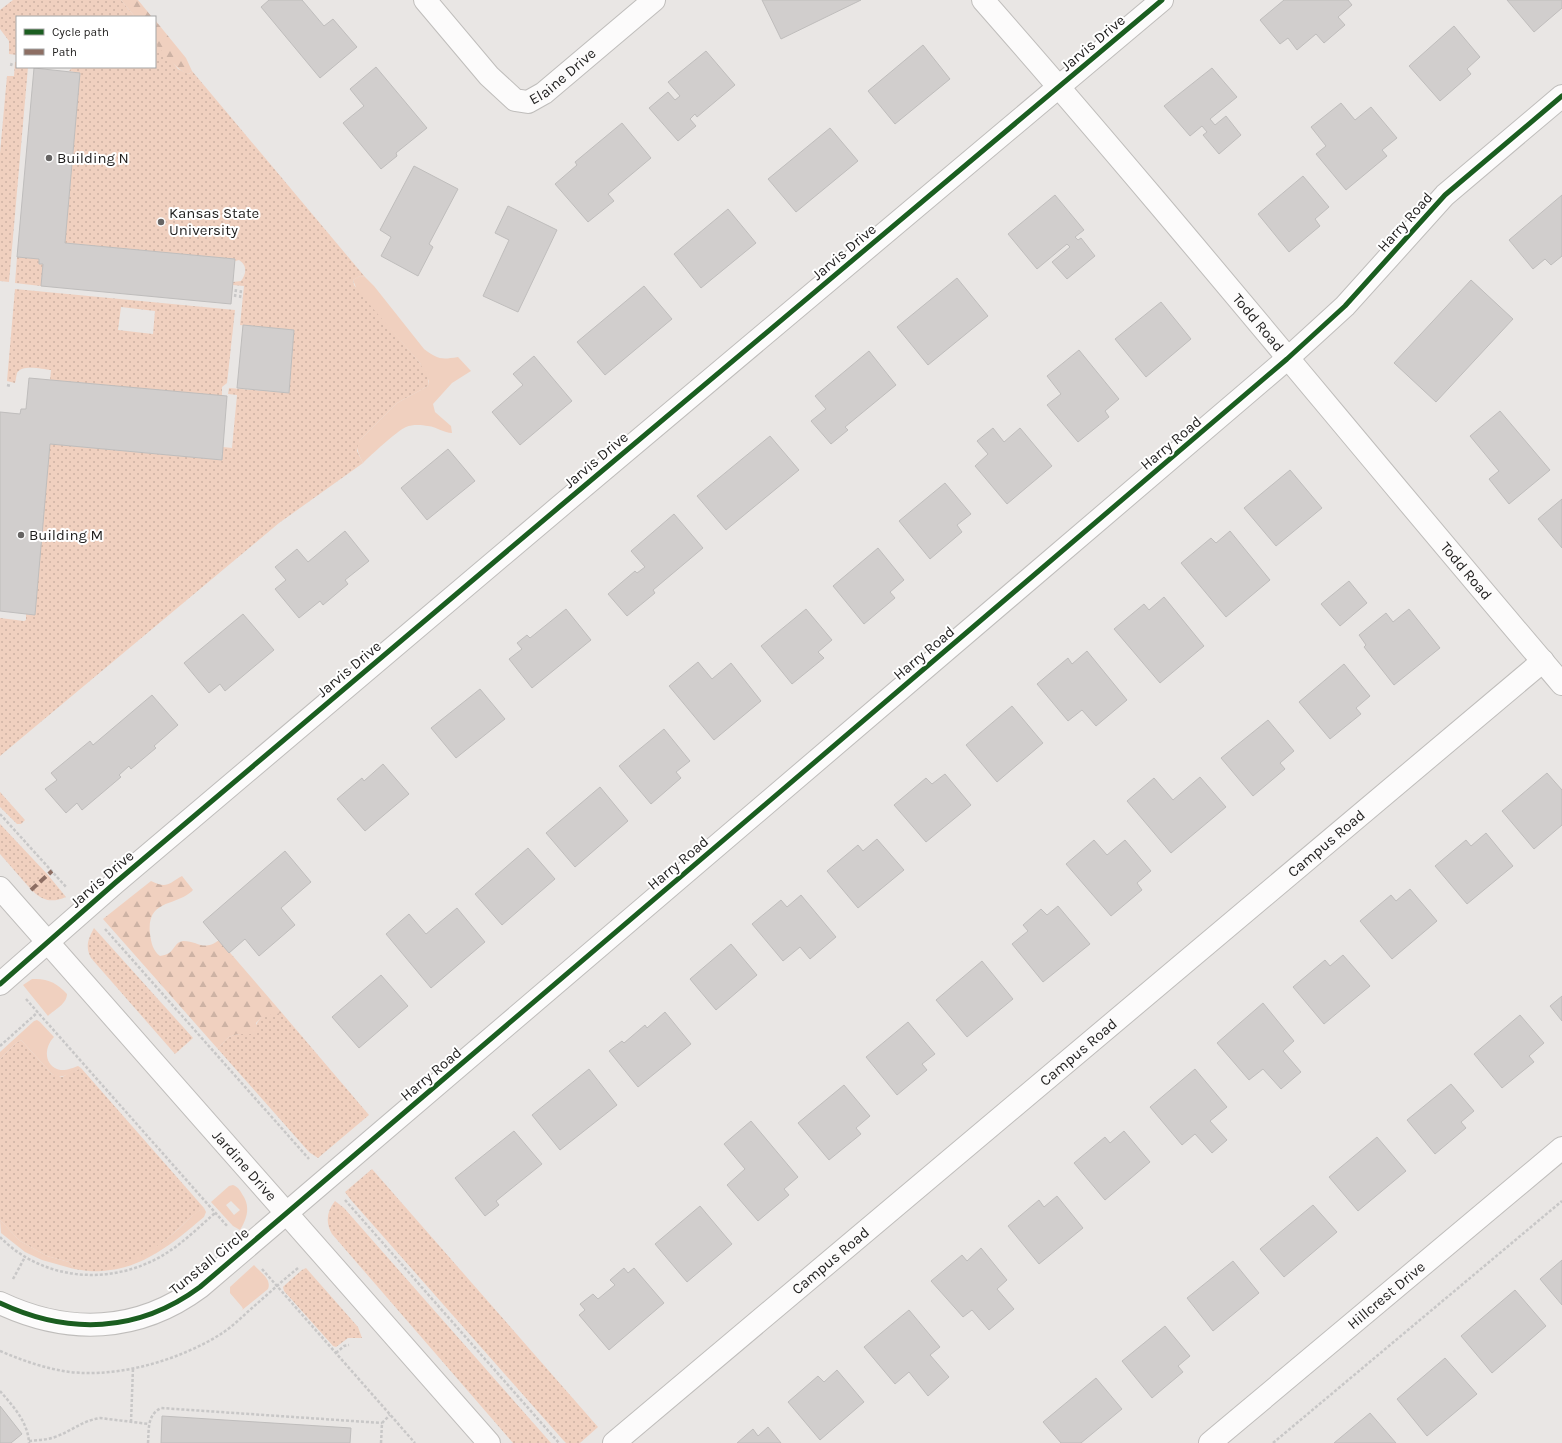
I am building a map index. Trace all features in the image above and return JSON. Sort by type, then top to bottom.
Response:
[{"type":"street","name":"Elaine Drive","points":[[426,0],[489,76],[515,100],[528,102],[544,93],[654,0]]},
{"type":"street","name":"Todd Road","points":[[983,0],[1059,87],[1562,684]]},
{"type":"street","name":"Jarvis Drive","points":[[48,941],[552,513],[1162,0]]},
{"type":"street","name":"Harry Road","points":[[286,1212],[1287,359],[1345,306],[1445,195],[1562,96]]},
{"type":"street","name":"Campus Road","points":[[614,1443],[1543,661]]},
{"type":"street","name":"Jardine Drive","points":[[0,888],[489,1443]]},
{"type":"street","points":[[0,984],[48,941]]},
{"type":"street","name":"Hillcrest Drive","points":[[1210,1443],[1562,1148]]},
{"type":"street","name":"Tunstall Circle","points":[[0,1303],[17,1311],[37,1317],[87,1326],[111,1324],[155,1313],[172,1305],[200,1287],[286,1212]]},
{"type":"path","points":[[11,66],[12,62]]},
{"type":"path","points":[[235,297],[236,289]]},
{"type":"path","points":[[240,298],[241,290]]},
{"type":"path","points":[[7,385],[11,386]]},
{"type":"path","points":[[0,814],[72,892]]},
{"type":"path","points":[[104,929],[313,1163]]},
{"type":"path","points":[[23,995],[230,1230]]},
{"type":"path","points":[[0,1046],[38,1012]]},
{"type":"path","points":[[340,1195],[559,1443]]},
{"type":"path","points":[[1273,1443],[1562,1201]]},
{"type":"path","points":[[0,1237],[13,1249],[25,1257],[52,1269],[79,1274],[104,1275],[125,1271],[145,1264],[167,1253],[215,1213]]},
{"type":"path","points":[[10,1284],[25,1257]]},
{"type":"path","points":[[262,1268],[415,1443]]},
{"type":"path","points":[[336,1353],[344,1346],[349,1344]]},
{"type":"path","points":[[131,1422],[133,1368]]},
{"type":"path","points":[[0,1391],[16,1409],[25,1426],[30,1442],[56,1437],[85,1421],[92,1419],[100,1418],[149,1424]]},
{"type":"path","points":[[148,1443],[151,1417],[161,1408],[382,1423]]},
{"type":"path","points":[[381,1443],[382,1423],[390,1415]]},
{"type":"green space","points":[[13,0],[121,0],[134,16],[16,16],[16,55],[9,54],[9,41],[0,29],[0,10]]},
{"type":"green space","points":[[121,0],[138,0],[151,16],[134,16]]},
{"type":"green space","points":[[156,21],[186,58],[192,71],[189,74],[180,70],[156,42]]},
{"type":"green space","points":[[156,42],[178,69],[189,74],[192,71],[365,277],[360,276],[353,280],[354,285],[420,363],[428,377],[428,386],[397,403],[360,440],[357,451],[363,463],[279,523],[0,756],[0,618],[24,621],[26,620],[26,614],[35,615],[50,444],[222,460],[223,447],[232,448],[237,395],[228,394],[229,388],[289,393],[294,330],[240,325],[244,286],[233,285],[233,282],[241,281],[244,276],[245,267],[242,262],[239,260],[235,261],[235,259],[65,243],[80,73],[69,71],[72,68],[156,68]]},
{"type":"green space","points":[[15,62],[16,68],[28,68],[9,282],[0,281],[0,153],[7,76],[14,76]]},
{"type":"green space","points":[[17,257],[39,259],[39,264],[43,264],[41,286],[15,283]]},
{"type":"green space","points":[[360,276],[365,277],[374,286],[424,349],[440,358],[458,357],[471,371],[452,383],[433,404],[435,412],[451,426],[452,433],[428,426],[417,425],[406,427],[363,463],[358,449],[360,440],[397,403],[428,386],[429,381],[420,363],[357,290],[353,280]]},
{"type":"green space","points":[[15,289],[235,310],[227,383],[222,387],[222,396],[50,380],[51,370],[32,368],[20,370],[17,373],[15,383],[7,381]],"holes":[[[121,307],[155,311],[153,334],[118,330]]]},
{"type":"green space","points":[[0,792],[25,820],[21,824],[17,824],[0,807]]},
{"type":"green space","points":[[0,824],[48,875],[66,897],[58,900],[46,899],[40,897],[30,889],[0,854]]},
{"type":"green space","points":[[182,876],[193,890],[179,899],[158,909],[153,914],[150,922],[150,934],[156,952],[160,956],[167,954],[178,943],[183,941],[205,946],[219,940],[282,1013],[268,1015],[262,1018],[256,1023],[257,1029],[253,1034],[232,1036],[217,1048],[103,919],[151,881],[164,885]]},
{"type":"green space","points":[[94,928],[193,1038],[175,1054],[91,958],[88,950],[88,943]]},
{"type":"green space","points":[[32,979],[43,979],[52,982],[67,994],[63,1004],[48,1016],[23,985]]},
{"type":"green space","points":[[269,1013],[282,1013],[369,1115],[318,1158],[309,1152],[217,1048],[232,1036],[253,1034],[258,1021]]},
{"type":"green space","points":[[37,1020],[54,1037],[47,1049],[49,1063],[57,1069],[62,1070],[78,1066],[81,1068],[70,1074],[56,1076],[52,1074],[21,1040],[0,1059],[0,1052],[34,1021]]},
{"type":"green space","points":[[21,1040],[52,1074],[62,1077],[81,1068],[204,1208],[192,1216],[167,1239],[140,1257],[120,1266],[101,1271],[74,1269],[69,1262],[47,1256],[20,1241],[0,1220],[0,1059]]},
{"type":"green space","points":[[372,1169],[598,1427],[580,1443],[566,1443],[564,1441],[351,1200],[345,1192]]},
{"type":"green space","points":[[233,1185],[239,1189],[246,1203],[246,1217],[240,1230],[233,1226],[211,1202],[229,1186]],"holes":[[[231,1201],[240,1210],[234,1215],[226,1205]]]},
{"type":"green space","points":[[335,1201],[344,1208],[551,1443],[513,1443],[332,1234],[328,1225],[328,1217],[330,1209]]},
{"type":"green space","points":[[204,1208],[206,1212],[204,1217],[157,1253],[130,1265],[101,1271],[130,1261],[148,1252],[173,1234],[191,1216]]},
{"type":"green space","points":[[0,1220],[20,1241],[47,1256],[69,1262],[74,1269],[42,1260],[25,1252],[1,1233]]},
{"type":"green space","points":[[254,1265],[267,1279],[269,1285],[268,1289],[241,1311],[243,1309],[230,1293],[230,1287]]},
{"type":"green space","points":[[306,1268],[358,1327],[362,1338],[348,1338],[336,1347],[333,1346],[284,1291],[283,1287]]},
{"type":"building","points":[[269,0],[302,0],[324,26],[333,19],[357,47],[320,78],[261,7]]},
{"type":"building","points":[[762,0],[861,0],[781,39]]},
{"type":"building","points":[[1284,0],[1348,0],[1352,5],[1338,17],[1345,25],[1324,43],[1316,34],[1297,50],[1288,38],[1280,44],[1260,20]]},
{"type":"building","points":[[1507,0],[1562,0],[1562,8],[1534,32]]},
{"type":"building","points":[[1454,26],[1480,57],[1467,69],[1471,74],[1440,101],[1409,66]]},
{"type":"building","points":[[923,45],[950,79],[895,124],[868,91]]},
{"type":"building","points":[[706,51],[735,85],[697,117],[695,114],[690,119],[696,126],[678,141],[649,108],[668,92],[675,100],[680,96],[668,82]]},
{"type":"building","points":[[376,67],[427,128],[396,153],[397,156],[381,169],[343,123],[364,106],[350,89]]},
{"type":"building","name":"Building N","points":[[34,68],[80,73],[65,243],[235,259],[231,304],[41,286],[43,264],[39,264],[39,259],[17,257]]},
{"type":"building","points":[[1212,68],[1237,97],[1210,119],[1215,125],[1226,116],[1241,135],[1219,154],[1203,135],[1207,132],[1202,126],[1190,136],[1164,106]]},
{"type":"building","points":[[1341,103],[1355,120],[1371,107],[1397,138],[1382,150],[1387,156],[1346,190],[1316,154],[1326,146],[1311,127]]},
{"type":"building","points":[[622,123],[651,158],[608,194],[614,201],[588,222],[555,184],[577,165],[575,162]]},
{"type":"building","points":[[830,128],[858,161],[796,212],[768,179]]},
{"type":"building","points":[[414,166],[458,189],[429,244],[433,247],[418,276],[381,256],[391,237],[380,230]]},
{"type":"building","points":[[1303,176],[1329,207],[1315,219],[1320,226],[1289,252],[1258,214]]},
{"type":"building","points":[[1055,195],[1084,230],[1075,237],[1078,240],[1081,238],[1095,256],[1067,279],[1052,262],[1070,247],[1067,244],[1037,269],[1008,234]]},
{"type":"building","points":[[1562,195],[1562,256],[1551,265],[1545,259],[1533,269],[1509,240]]},
{"type":"building","points":[[508,206],[557,230],[518,312],[483,296],[509,240],[495,233]]},
{"type":"building","points":[[728,209],[756,243],[701,288],[674,254]]},
{"type":"building","points":[[957,278],[988,316],[928,365],[897,327]]},
{"type":"building","points":[[1471,280],[1513,319],[1436,402],[1394,363]]},
{"type":"building","points":[[644,286],[672,319],[605,375],[577,342]]},
{"type":"building","points":[[1161,302],[1191,339],[1146,377],[1115,339]]},
{"type":"building","points":[[243,325],[294,330],[289,393],[237,388]]},
{"type":"building","points":[[1079,350],[1119,399],[1105,411],[1109,417],[1078,442],[1047,405],[1061,394],[1047,376]]},
{"type":"building","points":[[869,351],[896,385],[845,427],[848,430],[831,444],[811,421],[826,409],[815,396]]},
{"type":"building","points":[[534,356],[572,401],[520,445],[492,412],[523,385],[513,374]]},
{"type":"building","name":"Building M","points":[[29,378],[227,396],[222,460],[50,444],[35,615],[0,611],[0,412],[20,414],[21,409],[26,409]]},
{"type":"building","points":[[1500,411],[1550,470],[1509,504],[1489,479],[1499,471],[1470,436]]},
{"type":"building","points":[[993,428],[1004,442],[1020,428],[1052,466],[1007,504],[975,466],[988,454],[977,441]]},
{"type":"building","points":[[770,436],[799,470],[726,530],[697,496]]},
{"type":"building","points":[[448,449],[475,481],[427,520],[401,488]]},
{"type":"building","points":[[1290,470],[1322,508],[1276,546],[1244,508]]},
{"type":"building","points":[[945,483],[971,514],[957,525],[962,532],[930,559],[899,521]]},
{"type":"building","points":[[1562,499],[1562,548],[1538,519]]},
{"type":"building","points":[[674,514],[703,548],[653,590],[655,593],[627,616],[608,594],[635,571],[637,573],[645,567],[631,551]]},
{"type":"building","points":[[345,531],[369,561],[345,580],[348,584],[323,605],[320,601],[299,618],[275,589],[286,580],[275,567],[297,549],[308,562]]},
{"type":"building","points":[[1230,531],[1270,580],[1226,617],[1181,563],[1211,538],[1216,543]]},
{"type":"building","points":[[878,548],[904,580],[890,592],[895,598],[864,624],[833,586]]},
{"type":"building","points":[[1349,581],[1367,603],[1340,626],[1321,604]]},
{"type":"building","points":[[1164,597],[1204,646],[1160,683],[1114,629],[1144,604],[1149,610]]},
{"type":"building","points":[[566,609],[591,640],[532,688],[509,659],[522,649],[517,643],[527,635],[530,638]]},
{"type":"building","points":[[806,609],[832,640],[818,652],[824,658],[792,684],[761,646]]},
{"type":"building","points":[[1409,609],[1440,648],[1394,685],[1364,647],[1366,645],[1359,635],[1386,613],[1393,622]]},
{"type":"building","points":[[243,614],[274,650],[225,691],[220,684],[209,693],[184,663]]},
{"type":"building","points":[[1087,651],[1127,700],[1096,726],[1082,710],[1068,721],[1037,684],[1068,658],[1072,664]]},
{"type":"building","points":[[698,662],[712,679],[731,663],[761,701],[714,740],[669,686]]},
{"type":"building","points":[[1344,664],[1370,696],[1356,708],[1361,714],[1330,739],[1299,702]]},
{"type":"building","points":[[480,689],[505,719],[456,758],[431,728]]},
{"type":"building","points":[[152,695],[178,725],[154,746],[156,748],[131,769],[129,766],[119,775],[121,777],[82,810],[77,803],[66,813],[45,789],[57,780],[51,773],[90,741],[93,745]]},
{"type":"building","points":[[1012,706],[1043,743],[997,782],[966,745]]},
{"type":"building","points":[[1268,720],[1294,751],[1280,763],[1285,769],[1253,796],[1221,758]]},
{"type":"building","points":[[664,729],[690,761],[676,772],[681,778],[651,804],[619,766]]},
{"type":"building","points":[[383,764],[409,794],[365,831],[337,799],[362,778],[364,781]]},
{"type":"building","points":[[1547,773],[1562,790],[1562,825],[1534,849],[1502,811]]},
{"type":"building","points":[[945,774],[971,805],[926,842],[894,805],[926,778],[932,784]]},
{"type":"building","points":[[1200,777],[1226,807],[1171,853],[1127,801],[1154,778],[1173,800]]},
{"type":"building","points":[[600,787],[628,821],[575,867],[546,833]]},
{"type":"building","points":[[1486,833],[1513,866],[1467,904],[1435,866],[1466,840],[1471,846]]},
{"type":"building","points":[[877,839],[904,870],[858,908],[827,871],[858,845],[863,851]]},
{"type":"building","points":[[1094,840],[1107,855],[1125,840],[1151,871],[1137,883],[1142,890],[1111,916],[1066,864]]},
{"type":"building","points":[[528,848],[555,879],[502,925],[475,894]]},
{"type":"building","points":[[285,851],[311,882],[281,908],[295,925],[259,956],[245,939],[229,953],[203,922]]},
{"type":"building","points":[[1410,889],[1437,921],[1392,959],[1360,921],[1391,895],[1396,901]]},
{"type":"building","points":[[801,895],[836,937],[810,959],[800,947],[783,961],[752,924],[781,900],[787,907]]},
{"type":"building","points":[[1058,906],[1090,944],[1043,982],[1012,944],[1028,931],[1023,925],[1041,909],[1047,915]]},
{"type":"building","points":[[457,908],[485,942],[431,988],[386,934],[409,914],[426,934]]},
{"type":"building","points":[[731,944],[757,975],[716,1010],[690,979]]},
{"type":"building","points":[[1343,955],[1370,986],[1324,1024],[1293,987],[1325,960],[1330,966]]},
{"type":"building","points":[[982,961],[1013,999],[967,1037],[936,1000]]},
{"type":"building","points":[[381,975],[408,1006],[359,1048],[332,1017]]},
{"type":"building","points":[[1562,996],[1562,1021],[1550,1006]]},
{"type":"building","points":[[1263,1003],[1294,1041],[1283,1051],[1301,1072],[1281,1089],[1263,1069],[1249,1080],[1217,1043]]},
{"type":"building","points":[[665,1012],[691,1044],[638,1087],[609,1051],[622,1041],[624,1043],[645,1025],[647,1028]]},
{"type":"building","points":[[1520,1015],[1544,1043],[1529,1056],[1534,1062],[1502,1088],[1474,1054]]},
{"type":"building","points":[[908,1022],[935,1054],[922,1064],[927,1070],[897,1095],[866,1057]]},
{"type":"building","points":[[589,1069],[617,1105],[560,1150],[532,1115]]},
{"type":"building","points":[[1195,1069],[1227,1107],[1210,1121],[1227,1140],[1212,1153],[1195,1134],[1182,1145],[1150,1107]]},
{"type":"building","points":[[1451,1084],[1474,1111],[1461,1122],[1466,1128],[1435,1154],[1407,1120]]},
{"type":"building","points":[[844,1085],[870,1116],[856,1128],[861,1134],[829,1160],[798,1123]]},
{"type":"building","points":[[751,1121],[798,1177],[784,1189],[789,1195],[758,1221],[727,1185],[745,1169],[724,1144]]},
{"type":"building","points":[[514,1131],[542,1164],[496,1201],[499,1205],[485,1216],[455,1178]]},
{"type":"building","points":[[1124,1131],[1150,1162],[1105,1200],[1074,1163],[1105,1137],[1110,1143]]},
{"type":"building","points":[[1377,1137],[1406,1171],[1358,1211],[1329,1177]]},
{"type":"building","points":[[1057,1196],[1083,1228],[1039,1264],[1008,1226],[1039,1200],[1044,1207]]},
{"type":"building","points":[[1313,1205],[1337,1232],[1284,1277],[1260,1249]]},
{"type":"building","points":[[700,1206],[732,1244],[687,1282],[655,1244]]},
{"type":"building","points":[[981,1248],[1007,1280],[997,1289],[1014,1309],[989,1330],[972,1310],[963,1317],[931,1281],[962,1255],[967,1261]]},
{"type":"building","points":[[1562,1260],[1562,1305],[1540,1279]]},
{"type":"building","points":[[1233,1261],[1259,1293],[1213,1331],[1187,1298]]},
{"type":"building","points":[[624,1268],[628,1273],[634,1268],[664,1303],[609,1350],[579,1315],[585,1310],[580,1304],[593,1294],[598,1299],[615,1285],[610,1280]]},
{"type":"building","points":[[1515,1290],[1546,1326],[1492,1373],[1461,1336]]},
{"type":"building","points":[[909,1310],[940,1347],[930,1355],[949,1377],[928,1396],[909,1372],[895,1384],[864,1347]]},
{"type":"building","points":[[1165,1326],[1190,1356],[1178,1366],[1183,1372],[1152,1398],[1122,1361]]},
{"type":"building","points":[[1445,1358],[1477,1394],[1427,1436],[1397,1399]]},
{"type":"building","points":[[837,1370],[864,1402],[820,1440],[788,1402],[818,1376],[824,1382]]},
{"type":"building","points":[[1096,1378],[1122,1409],[1081,1443],[1061,1443],[1043,1422]]},
{"type":"building","points":[[0,1406],[22,1434],[11,1443],[0,1443]]},
{"type":"building","points":[[1370,1413],[1396,1443],[1334,1443]]},
{"type":"building","points":[[162,1416],[351,1428],[350,1443],[161,1443]]},
{"type":"building","points":[[768,1427],[781,1443],[737,1443],[753,1429],[758,1436]]},
{"type":"marked path","points":[[31,890],[52,871]]},
{"type":"cycle path","points":[[0,984],[115,883],[1162,0]]},
{"type":"cycle path","points":[[0,1303],[26,1313],[51,1320],[77,1324],[102,1324],[127,1321],[152,1313],[176,1302],[200,1287],[1287,359],[1345,306],[1445,195],[1562,96]]},
{"type":"place","name":"Building N","points":[[49,158]]},
{"type":"place","name":"Kansas State University","points":[[161,222]]},
{"type":"place","name":"Building M","points":[[21,535]]}]
